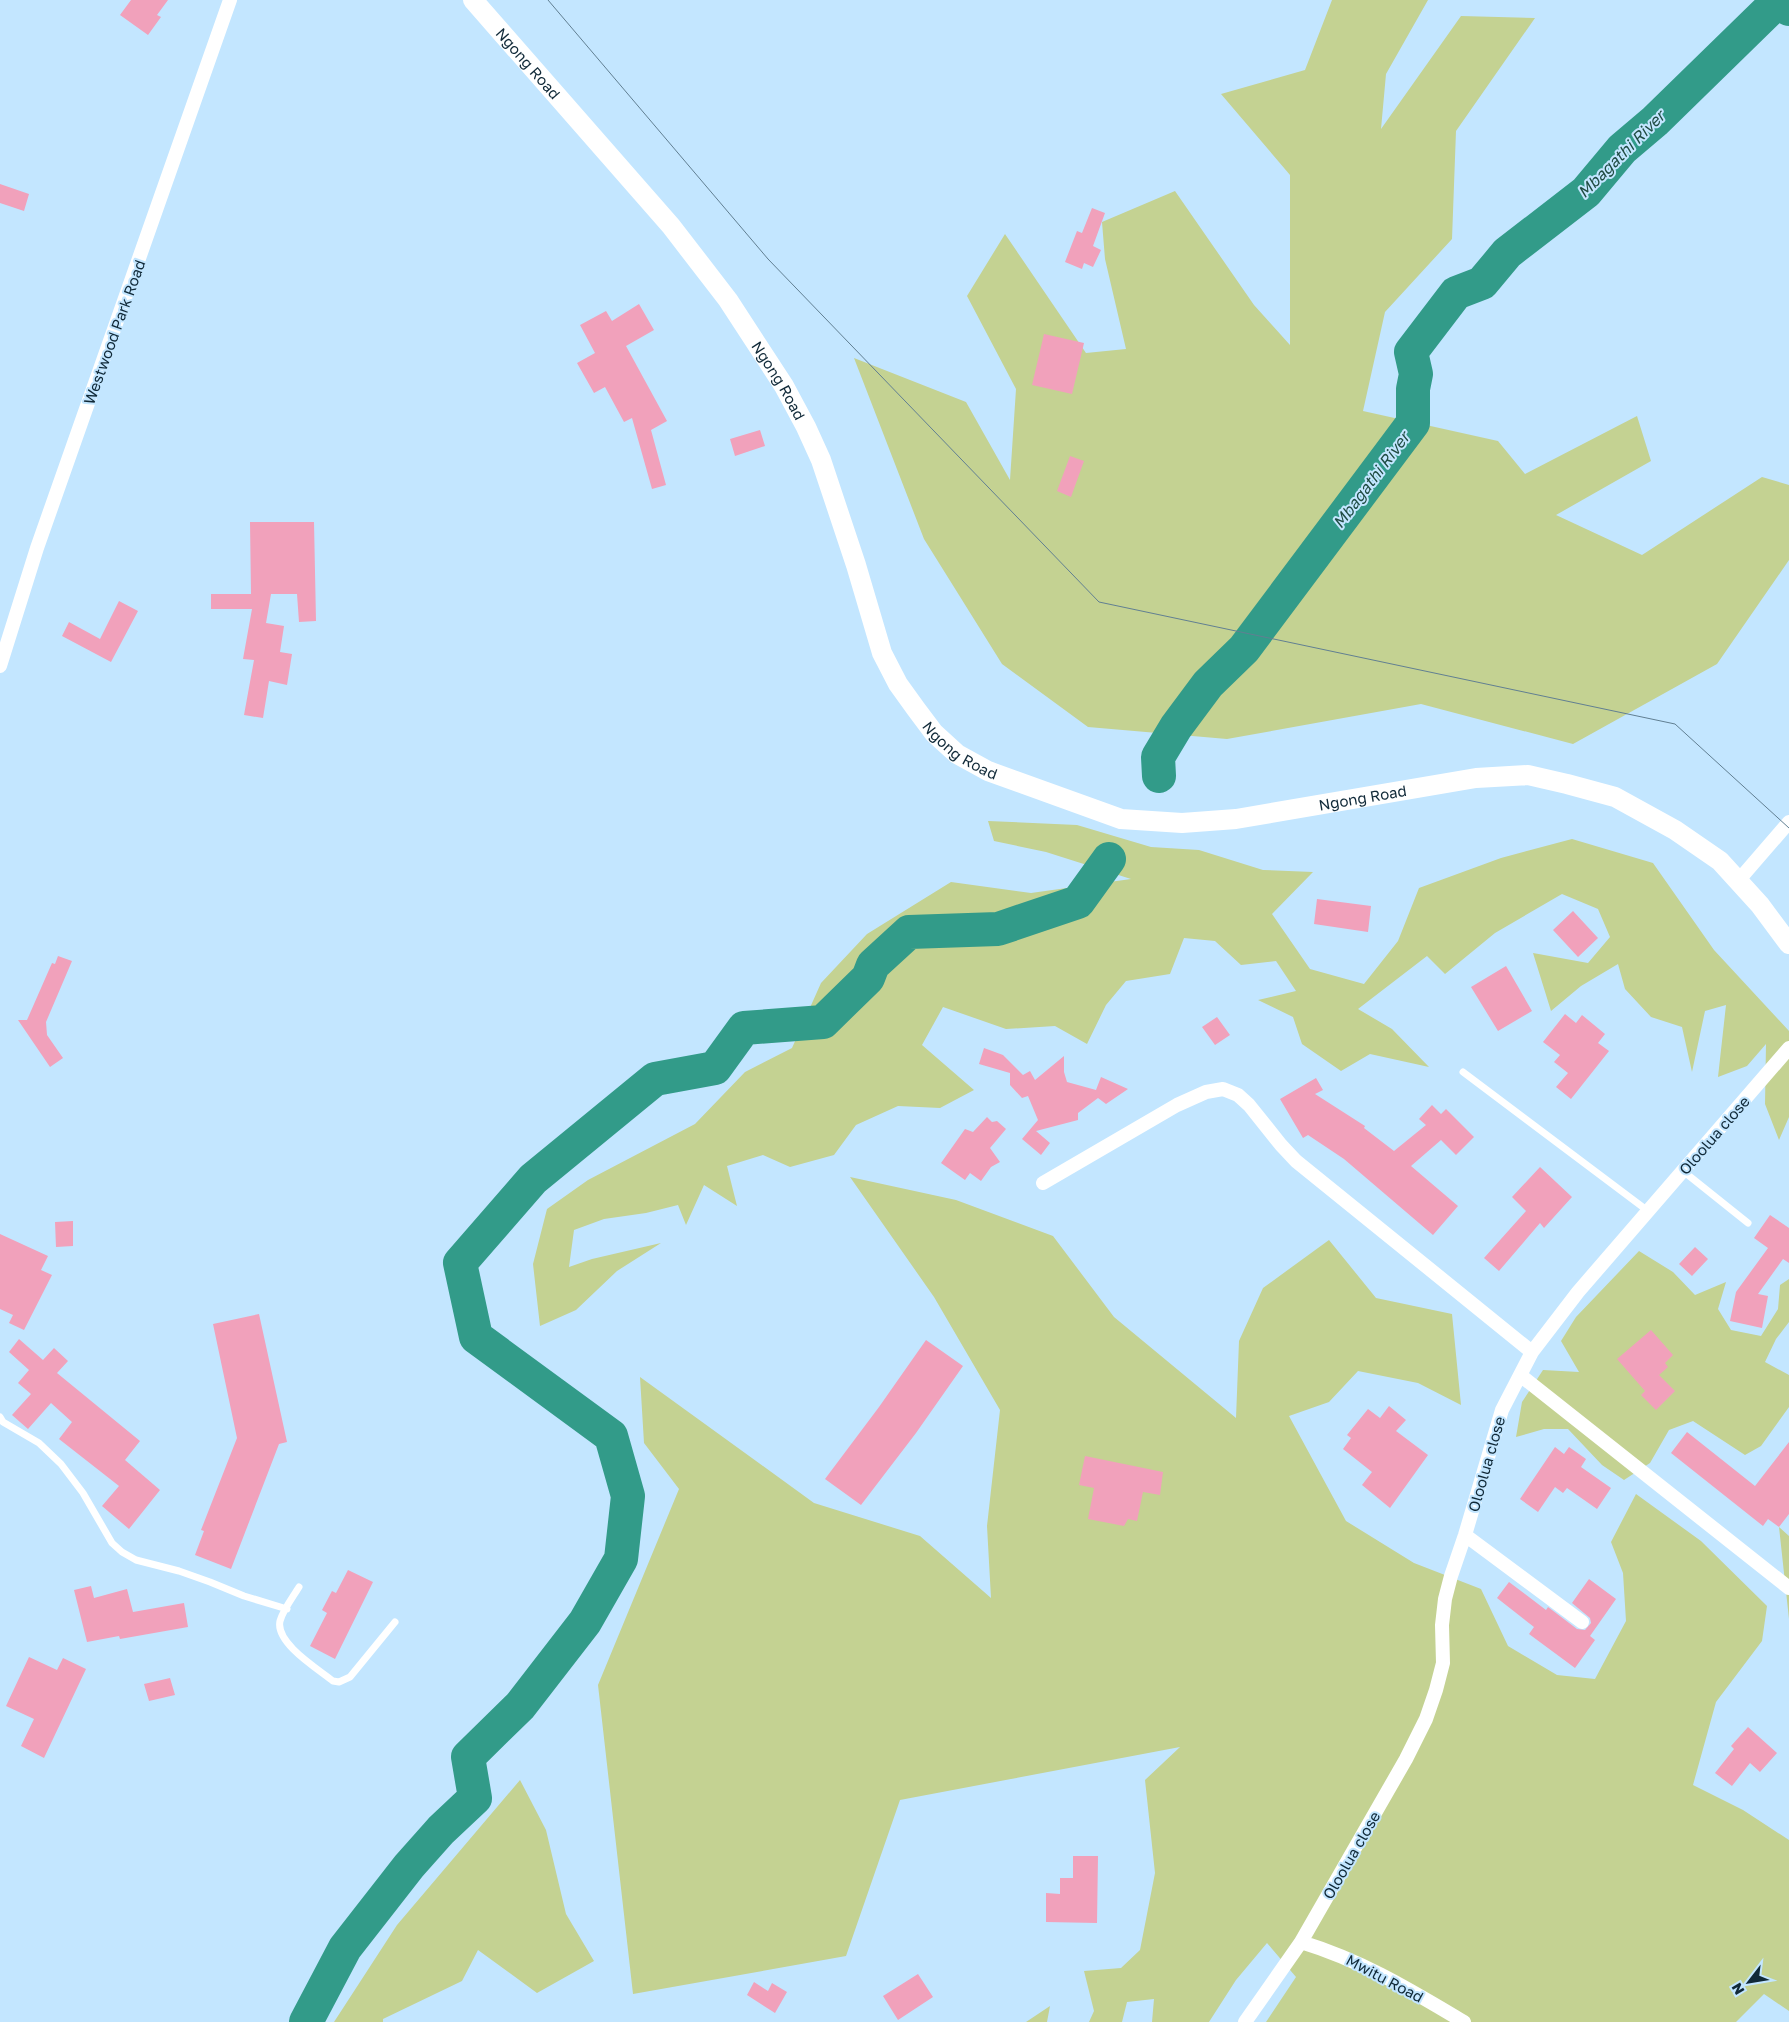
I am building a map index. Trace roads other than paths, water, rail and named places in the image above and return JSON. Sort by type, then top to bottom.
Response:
[{"type":"main road","name":"Ngong Road","points":[[473,0],[672,226],[728,300],[784,386],[821,460],[856,565],[882,653],[898,684],[934,733],[957,754],[988,771],[1121,819],[1182,823],[1236,819],[1476,778],[1528,775],[1616,797],[1675,830],[1720,861],[1760,905],[1789,944]]},
{"type":"street","name":"Westwood Park Road","points":[[0,666],[38,548],[230,0]]},
{"type":"street","points":[[1738,880],[1789,822]]},
{"type":"street","name":"Oloolua close","points":[[1245,2022],[1302,1942],[1406,1759],[1426,1719],[1443,1663],[1442,1625],[1445,1598],[1502,1410],[1532,1352],[1578,1292],[1789,1048]]},
{"type":"street","points":[[1043,1183],[1177,1105],[1206,1092],[1223,1089],[1238,1095],[1296,1161],[1532,1352]]},
{"type":"street","points":[[1520,1375],[1789,1588]]},
{"type":"street","points":[[1465,1536],[1582,1622]]},
{"type":"street","name":"Mwitu Road","points":[[1302,1942],[1361,1963],[1464,2022]]},
{"type":"lane","points":[[1463,1072],[1648,1211]]},
{"type":"lane","points":[[1683,1171],[1748,1223]]},
{"type":"lane","points":[[0,1417],[3,1422],[39,1443],[61,1464],[83,1493],[112,1543],[122,1552],[136,1560],[210,1582],[244,1596],[287,1609]]},
{"type":"lane","points":[[299,1587],[280,1621],[280,1630],[288,1645],[332,1681],[339,1682],[350,1677],[395,1622]]},
{"type":"waterway","name":"Mbagathi River","points":[[1159,776],[1158,757],[1176,727],[1208,684],[1244,649],[1413,423],[1413,389],[1416,374],[1411,352],[1456,293],[1482,283],[1507,253],[1586,192],[1622,149],[1655,121],[1779,0],[1789,9]]},
{"type":"waterway","points":[[306,2022],[345,1948],[409,1866],[441,1830],[475,1798],[468,1757],[520,1706],[585,1622],[621,1559],[628,1496],[611,1436],[476,1337],[460,1263],[533,1179],[655,1079],[715,1068],[744,1028],[823,1022],[868,978],[873,965],[909,932],[998,929],[1078,902],[1109,859]]},
{"type":"tram line","points":[[548,0],[768,259],[1099,602],[1675,724],[1789,828]]}]
